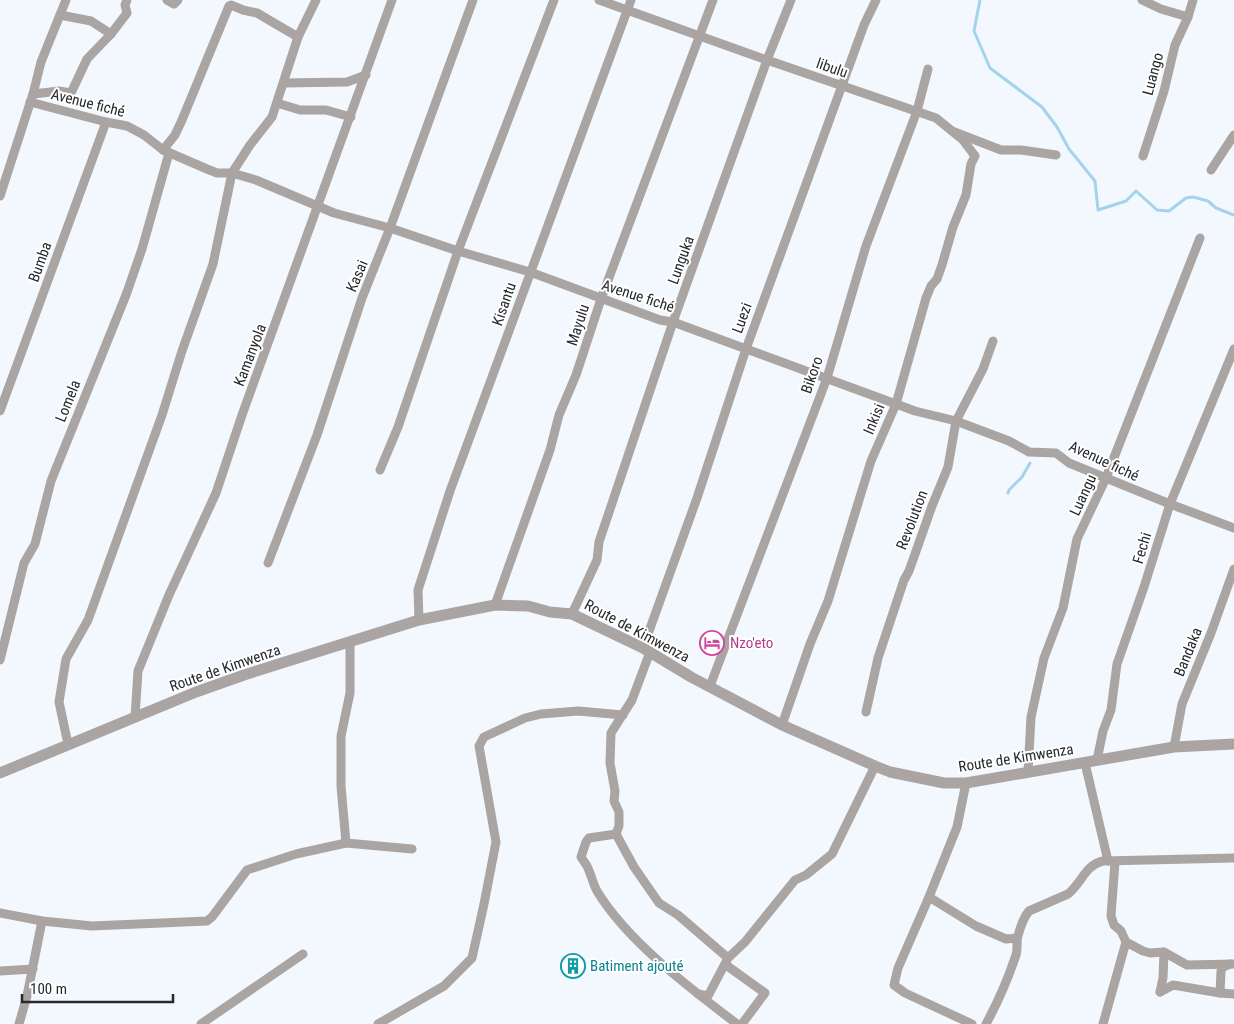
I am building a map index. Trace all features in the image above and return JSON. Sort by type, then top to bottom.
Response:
[{"type":"street","points":[[0,196],[41,62],[66,0]]},
{"type":"street","points":[[31,98],[59,91],[70,93],[87,59],[111,34],[127,13],[125,4],[127,0]]},
{"type":"street","points":[[167,0],[174,4],[178,0]]},
{"type":"street","points":[[68,744],[59,700],[66,660],[88,620],[162,415],[182,351],[213,264],[232,173],[250,145],[272,117],[298,37],[316,0]]},
{"type":"street","name":"Kamanyola","points":[[135,717],[138,671],[169,595],[216,493],[242,415],[392,0]]},
{"type":"street","name":"Kasai","points":[[268,563],[317,434],[362,298],[390,228],[473,0]]},
{"type":"street","points":[[380,470],[398,426],[458,251],[554,0]]},
{"type":"street","name":"libulu","points":[[598,0],[917,111],[940,120],[952,131],[1001,150],[1021,150],[1056,156]]},
{"type":"street","name":"Kisantu","points":[[419,620],[418,590],[450,492],[631,0]]},
{"type":"street","name":"Mayulu","points":[[495,605],[550,450],[559,415],[576,375],[601,299],[713,0]]},
{"type":"street","name":"Lunguka","points":[[572,614],[597,560],[599,542],[673,322],[767,60],[791,0]]},
{"type":"street","name":"Luezi","points":[[616,834],[619,826],[619,812],[614,801],[615,791],[610,763],[611,733],[632,700],[676,559],[746,349],[864,25],[876,0]]},
{"type":"street","name":"Luango","points":[[1143,156],[1164,91],[1175,44],[1188,17],[1193,0]]},
{"type":"street","points":[[1144,1],[1188,17]]},
{"type":"street","name":"Lomela","points":[[0,660],[24,563],[35,544],[51,481],[139,258],[166,151],[182,120],[228,6],[231,5],[257,13],[298,37]]},
{"type":"street","points":[[60,14],[91,21],[111,34]]},
{"type":"street","name":"Bikoro","points":[[710,686],[827,378],[866,246],[917,111],[928,69]]},
{"type":"street","points":[[284,83],[347,82],[366,75]]},
{"type":"street","name":"Avenue fiché","points":[[31,98],[106,122],[127,126],[144,135],[166,151],[217,173],[232,173],[256,180],[318,207],[530,272],[660,320],[673,322],[915,411],[956,421],[1010,440],[1029,452],[1056,454],[1069,463],[1234,528]]},
{"type":"street","points":[[277,103],[300,110],[326,110],[351,117]]},
{"type":"street","name":"Bumba","points":[[0,411],[106,122]]},
{"type":"street","name":"Inkisi","points":[[782,725],[810,644],[828,601],[871,461],[896,404],[920,314],[931,286],[937,278],[953,227],[966,195],[974,156],[963,140],[952,131]]},
{"type":"street","points":[[1211,170],[1234,135]]},
{"type":"street","name":"Luangu","points":[[1028,772],[1030,717],[1044,658],[1063,608],[1077,539],[1106,478],[1200,238]]},
{"type":"street","name":"Revolution","points":[[866,712],[878,658],[904,580],[948,467],[956,421],[983,369],[993,341]]},
{"type":"street","name":"Fechi","points":[[1097,760],[1103,731],[1111,710],[1117,664],[1170,504],[1234,349]]},
{"type":"street","name":"Bandaka","points":[[1174,748],[1182,704],[1211,633],[1234,569]]},
{"type":"street","name":"Route de Kimwenza","points":[[0,773],[135,717],[244,675],[419,620],[495,605],[528,606],[550,612],[572,614],[647,650],[675,668],[782,725],[890,772],[944,783],[966,783],[1174,748],[1234,744]]},
{"type":"street","points":[[346,843],[341,786],[341,736],[350,693],[350,642]]},
{"type":"street","points":[[378,1024],[444,986],[472,958],[496,842],[479,746],[484,737],[525,718],[541,714],[578,710],[623,715]]},
{"type":"street","points":[[1085,763],[1112,862],[1111,916],[1114,925],[1121,931],[1126,942],[1143,951],[1164,952],[1187,966],[1232,964]]},
{"type":"street","points":[[698,994],[708,996],[727,962],[795,880],[806,875],[832,854],[875,766]]},
{"type":"street","points":[[966,783],[956,827],[929,897],[898,968],[894,985],[905,993],[972,1024]]},
{"type":"street","points":[[737,1024],[698,994],[630,932],[612,912],[597,891],[581,857],[589,838],[616,834],[634,867],[659,903],[678,915],[727,962],[765,993],[742,1024]]},
{"type":"street","points":[[0,913],[42,921],[98,926],[207,921],[247,870],[296,854],[346,843],[412,849]]},
{"type":"street","points":[[986,1024],[1000,998],[1013,964],[1018,946],[1017,938],[1026,915],[1068,894],[1090,867],[1097,863],[1112,862],[1234,858]]},
{"type":"street","points":[[929,897],[976,926],[1006,940],[1017,938]]},
{"type":"street","points":[[18,1024],[33,969],[42,921]]},
{"type":"street","points":[[1103,1024],[1126,942]]},
{"type":"street","points":[[1164,952],[1163,978],[1160,992],[1173,985],[1234,994]]},
{"type":"street","points":[[201,1024],[303,954]]},
{"type":"street","points":[[1220,993],[1223,966],[1232,964]]},
{"type":"street","points":[[0,971],[33,969]]},
{"type":"waterway","points":[[980,0],[974,31],[990,68],[1042,107],[1057,127],[1069,149],[1095,181],[1098,210],[1126,201],[1136,191],[1157,210],[1169,211],[1186,198],[1193,197],[1208,201],[1216,208],[1234,215]]},
{"type":"waterway","points":[[1008,493],[1022,477],[1030,463]]},
{"type":"place","name":"Nzo'eto","points":[[712,643]]},
{"type":"place","name":"Batiment ajouté","points":[[573,966]]}]
